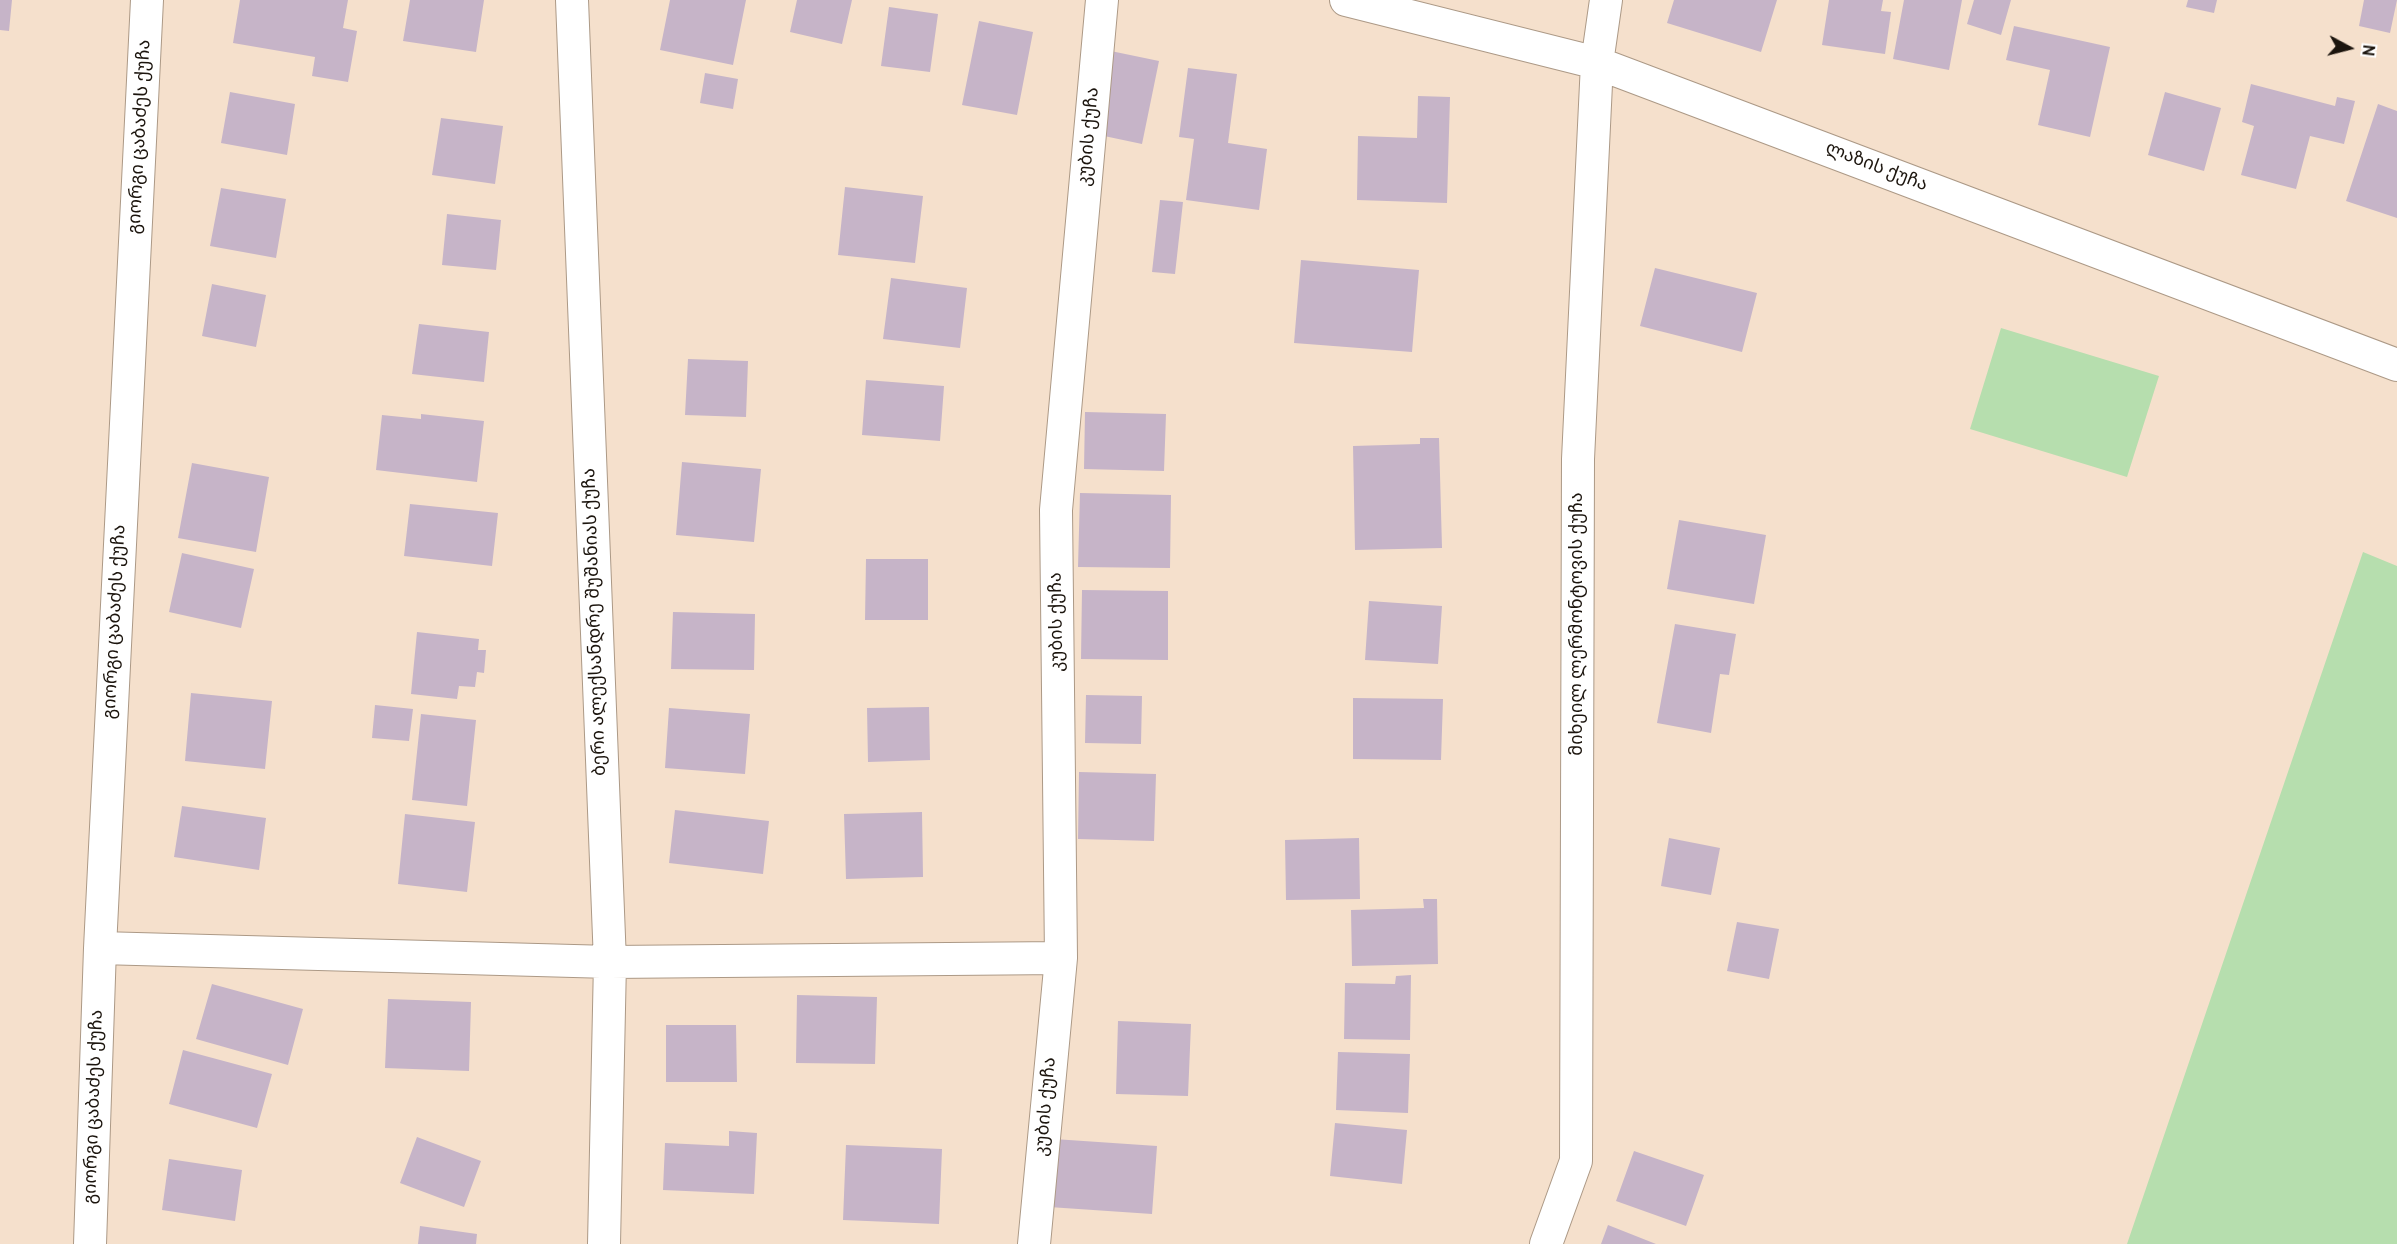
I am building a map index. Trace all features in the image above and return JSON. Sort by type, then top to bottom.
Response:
[{"type":"street","name":"გიორგი ცაბაძეს ქუჩა","points":[[90,1244],[100,948],[147,0]]},
{"type":"street","name":"ბერი ალექსანდრე შუშანიას ქუჩა","points":[[572,0],[610,962],[604,1244]]},
{"type":"street","name":"კუბის ქუჩა","points":[[1034,1244],[1061,958],[1056,510],[1102,0]]},
{"type":"street","name":"ლაზის ქუჩა","points":[[1346,0],[1597,63],[2397,364]]},
{"type":"street","name":"მიხეილ ლერმონტოვის ქუჩა","points":[[1546,1244],[1576,1161],[1578,459],[1597,63],[1606,0]]},
{"type":"street","points":[[100,948],[610,962],[1061,958]]},
{"type":"green space","points":[[2001,328],[2159,376],[2127,477],[1970,429]]},
{"type":"green space","points":[[2363,552],[2397,566],[2397,1244],[2127,1244]]},
{"type":"building","points":[[0,0],[12,0],[9,31],[0,30]]},
{"type":"building","points":[[240,0],[348,0],[343,28],[357,31],[348,82],[312,76],[315,57],[233,43]]},
{"type":"building","points":[[410,0],[484,0],[476,52],[403,41]]},
{"type":"building","points":[[670,0],[746,0],[733,65],[660,50]]},
{"type":"building","points":[[797,0],[852,0],[842,44],[790,32]]},
{"type":"building","points":[[1674,0],[1777,0],[1761,52],[1667,23]]},
{"type":"building","points":[[1829,0],[1883,0],[1881,11],[1891,12],[1885,54],[1822,45]]},
{"type":"building","points":[[1904,0],[1962,0],[1949,70],[1893,59]]},
{"type":"building","points":[[1974,0],[2011,0],[2001,35],[1967,24]]},
{"type":"building","points":[[2188,0],[2217,0],[2214,13],[2186,7]]},
{"type":"building","points":[[2364,0],[2397,0],[2390,33],[2359,26]]},
{"type":"building","points":[[889,7],[938,14],[930,72],[881,66]]},
{"type":"building","points":[[979,21],[1033,32],[1017,115],[962,105]]},
{"type":"building","points":[[2014,26],[2110,47],[2090,137],[2038,125],[2050,70],[2006,60]]},
{"type":"building","points":[[1106,50],[1159,61],[1142,144],[1090,133]]},
{"type":"building","points":[[1188,68],[1237,74],[1228,143],[1267,149],[1259,210],[1186,200],[1194,139],[1179,137]]},
{"type":"building","points":[[705,73],[738,79],[733,109],[700,103]]},
{"type":"building","points":[[2251,84],[2335,106],[2337,97],[2355,101],[2344,144],[2310,136],[2296,189],[2241,175],[2254,126],[2242,122]]},
{"type":"building","points":[[230,92],[295,104],[287,155],[221,143]]},
{"type":"building","points":[[2165,92],[2221,108],[2204,171],[2148,155]]},
{"type":"building","points":[[1418,96],[1450,97],[1447,203],[1357,200],[1358,136],[1417,138]]},
{"type":"building","points":[[2378,104],[2397,111],[2397,218],[2346,201]]},
{"type":"building","points":[[441,118],[503,126],[495,184],[432,175]]},
{"type":"building","points":[[845,187],[923,196],[915,263],[838,255]]},
{"type":"building","points":[[221,188],[286,199],[276,258],[210,246]]},
{"type":"building","points":[[1160,200],[1183,202],[1175,274],[1152,272]]},
{"type":"building","points":[[447,214],[501,220],[496,270],[442,265]]},
{"type":"building","points":[[1301,260],[1419,270],[1412,352],[1294,343]]},
{"type":"building","points":[[1655,268],[1757,293],[1742,352],[1640,326]]},
{"type":"building","points":[[891,278],[967,288],[960,348],[883,339]]},
{"type":"building","points":[[212,284],[266,295],[256,347],[202,336]]},
{"type":"building","points":[[419,324],[489,332],[484,382],[412,374]]},
{"type":"building","points":[[688,359],[748,361],[746,417],[685,415]]},
{"type":"building","points":[[866,380],[944,386],[940,441],[862,435]]},
{"type":"building","points":[[1085,412],[1166,414],[1164,471],[1084,469]]},
{"type":"building","points":[[421,414],[484,421],[477,482],[376,470],[382,415],[421,419]]},
{"type":"building","points":[[1420,438],[1439,438],[1442,548],[1355,550],[1353,446],[1420,444]]},
{"type":"building","points":[[682,462],[761,469],[754,542],[676,535]]},
{"type":"building","points":[[192,463],[269,477],[256,552],[178,538]]},
{"type":"building","points":[[1080,493],[1171,495],[1170,568],[1078,567]]},
{"type":"building","points":[[410,504],[498,513],[492,566],[404,556]]},
{"type":"building","points":[[1679,520],[1766,535],[1754,604],[1667,589]]},
{"type":"building","points":[[182,553],[254,569],[241,628],[169,612]]},
{"type":"building","points":[[866,559],[928,559],[928,620],[865,620]]},
{"type":"building","points":[[1082,590],[1168,591],[1168,660],[1081,659]]},
{"type":"building","points":[[1369,601],[1442,606],[1438,664],[1365,660]]},
{"type":"building","points":[[673,612],[755,614],[754,670],[671,669]]},
{"type":"building","points":[[1675,624],[1736,634],[1729,675],[1720,674],[1711,733],[1657,723]]},
{"type":"building","points":[[417,632],[479,639],[478,650],[486,650],[484,673],[477,672],[475,687],[459,686],[457,699],[411,694]]},
{"type":"building","points":[[191,693],[272,701],[265,769],[185,761]]},
{"type":"building","points":[[1086,695],[1142,696],[1141,744],[1085,743]]},
{"type":"building","points":[[1353,698],[1443,699],[1441,760],[1353,759]]},
{"type":"building","points":[[375,705],[413,709],[409,741],[372,738]]},
{"type":"building","points":[[929,707],[930,760],[868,762],[867,708]]},
{"type":"building","points":[[669,708],[750,714],[745,774],[665,768]]},
{"type":"building","points":[[421,714],[476,720],[467,806],[412,800]]},
{"type":"building","points":[[1079,772],[1156,774],[1154,841],[1078,839]]},
{"type":"building","points":[[182,806],[266,818],[259,870],[174,857]]},
{"type":"building","points":[[675,810],[769,821],[763,874],[669,863]]},
{"type":"building","points":[[922,812],[923,877],[846,879],[844,814]]},
{"type":"building","points":[[405,814],[475,822],[467,892],[398,884]]},
{"type":"building","points":[[1359,838],[1360,899],[1286,900],[1285,840]]},
{"type":"building","points":[[1669,838],[1720,848],[1711,895],[1661,886]]},
{"type":"building","points":[[1423,899],[1437,899],[1438,964],[1352,966],[1351,910],[1424,908]]},
{"type":"building","points":[[1737,922],[1779,929],[1769,979],[1727,971]]},
{"type":"building","points":[[1411,975],[1410,1040],[1344,1039],[1345,983],[1395,984],[1396,976]]},
{"type":"building","points":[[212,984],[303,1009],[288,1065],[196,1039]]},
{"type":"building","points":[[797,995],[877,997],[875,1064],[796,1063]]},
{"type":"building","points":[[388,999],[471,1002],[469,1071],[385,1068]]},
{"type":"building","points":[[1118,1021],[1191,1024],[1188,1096],[1116,1094]]},
{"type":"building","points":[[666,1025],[736,1025],[737,1082],[666,1082]]},
{"type":"building","points":[[183,1050],[272,1074],[257,1128],[169,1104]]},
{"type":"building","points":[[1338,1052],[1410,1054],[1408,1113],[1336,1110]]},
{"type":"building","points":[[1335,1123],[1407,1130],[1402,1184],[1330,1176]]},
{"type":"building","points":[[729,1131],[757,1133],[754,1194],[663,1190],[665,1143],[729,1146]]},
{"type":"building","points":[[417,1137],[481,1161],[464,1207],[400,1183]]},
{"type":"building","points":[[1054,1139],[1157,1146],[1152,1214],[1049,1207]]},
{"type":"building","points":[[846,1145],[942,1149],[939,1224],[843,1220]]},
{"type":"building","points":[[1634,1151],[1704,1175],[1686,1226],[1616,1201]]},
{"type":"building","points":[[169,1159],[242,1170],[235,1221],[162,1210]]},
{"type":"building","points":[[1608,1225],[1656,1244],[1601,1244]]},
{"type":"building","points":[[420,1226],[477,1234],[476,1244],[418,1244]]}]
